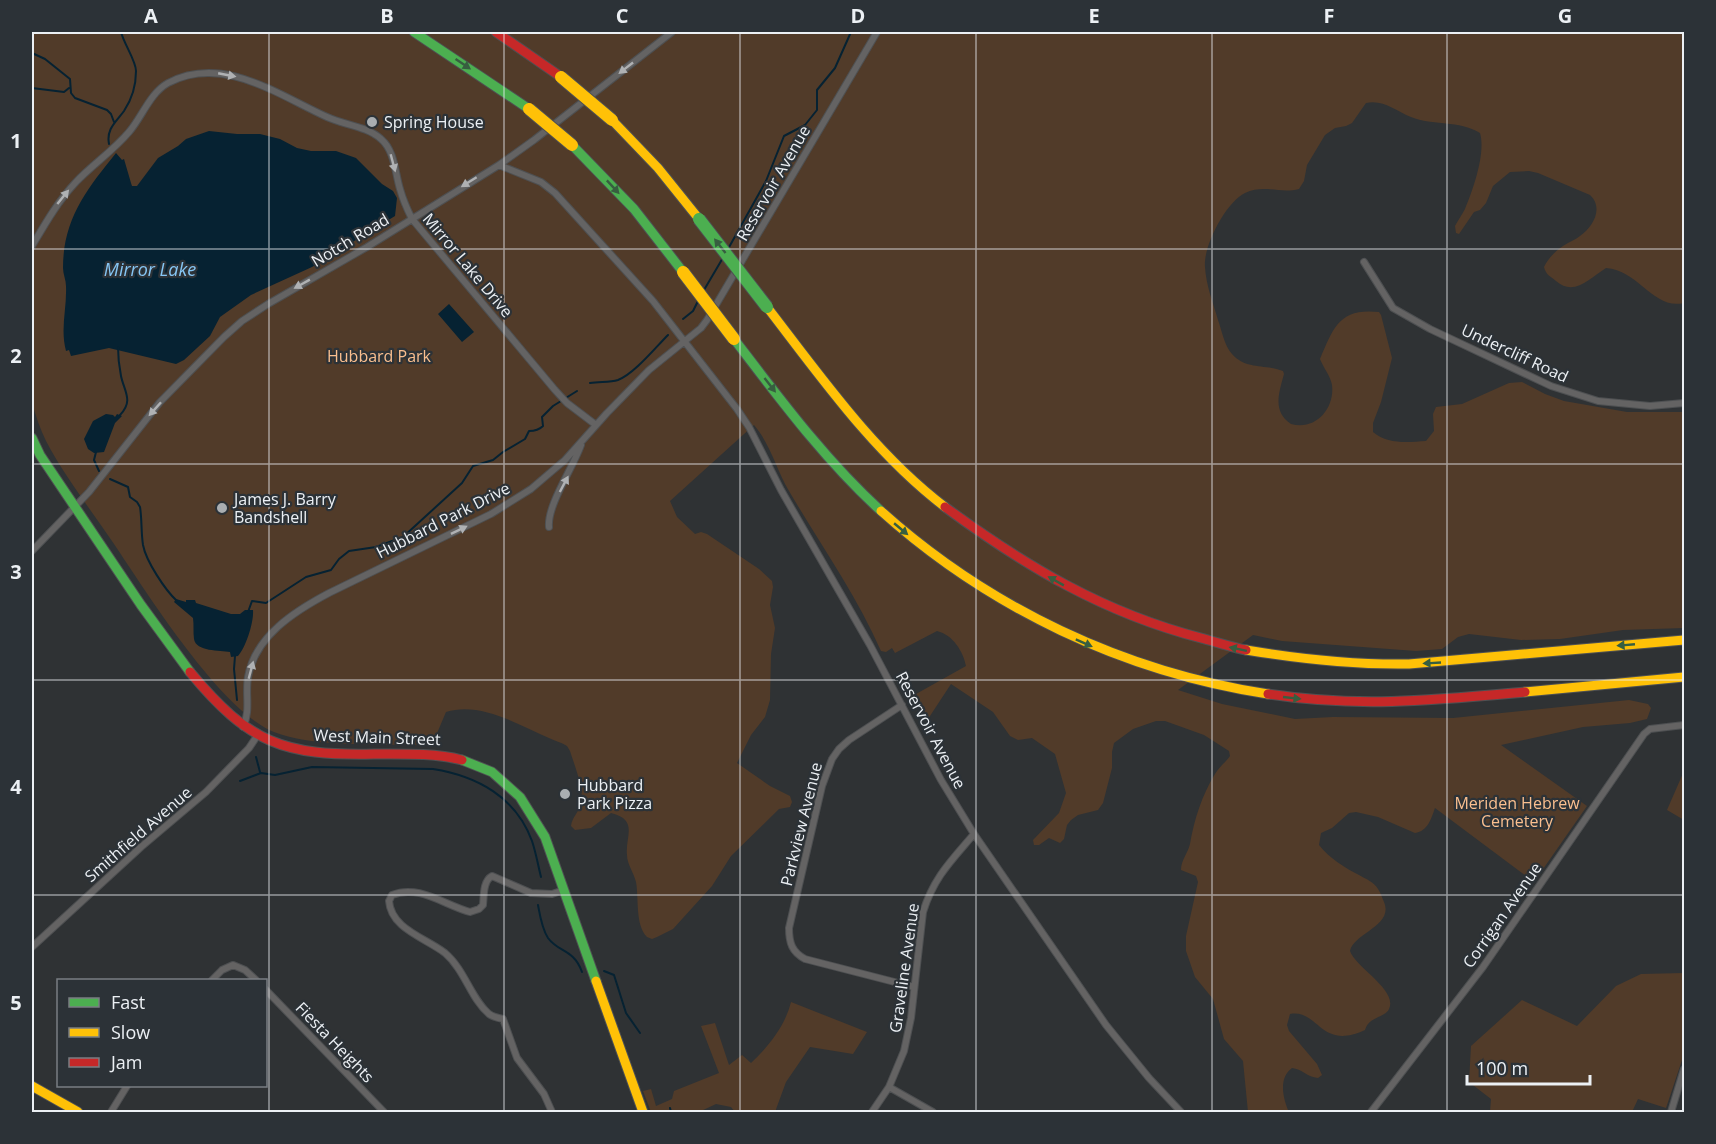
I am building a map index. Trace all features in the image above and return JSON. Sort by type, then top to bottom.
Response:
[{"type":"main road","points":[[414,32],[529,109],[572,145],[634,209],[836,466],[879,509],[954,570],[1012,606],[1072,638],[1135,663],[1198,682],[1295,699],[1354,703],[1432,701],[1684,677]]},
{"type":"main road","points":[[496,32],[561,77],[612,120],[653,162],[854,419],[892,459],[935,499],[992,542],[1088,598],[1143,621],[1201,639],[1250,651],[1310,661],[1356,664],[1439,663],[1684,640]]},
{"type":"main road","name":"West Main Street","points":[[32,438],[40,455],[167,642],[222,707],[243,727],[281,746],[308,752],[446,756],[464,759],[481,765],[507,782],[530,807],[545,837],[643,1113]]},
{"type":"main road","points":[[32,1086],[78,1113]]},
{"type":"street","name":"Notch Road","points":[[32,551],[89,492],[154,410],[224,337],[267,304],[368,247],[499,165],[672,32]]},
{"type":"street","name":"Reservoir Avenue","points":[[685,342],[707,320],[877,32]]},
{"type":"street","name":"Mirror Lake Drive","points":[[32,246],[64,196],[131,130],[161,88],[186,76],[217,73],[256,83],[329,118],[373,133],[382,139],[389,148],[400,189],[412,219],[555,390],[567,403],[596,425]]},
{"type":"street","name":"Reservoir Avenue","points":[[499,165],[541,182],[555,193],[631,275],[749,427],[781,490],[902,705],[941,780],[974,834],[1106,1025],[1180,1113]]},
{"type":"street","name":"Undercliff Road","points":[[1364,262],[1393,308],[1551,386],[1598,401],[1650,406],[1684,403]]},
{"type":"street","name":"Hubbard Park Drive","points":[[243,727],[247,716],[250,667],[260,648],[280,625],[329,592],[512,502],[549,474],[660,359],[685,342]]},
{"type":"street","points":[[549,527],[550,510],[575,462],[583,441]]},
{"type":"street","name":"Parkview Avenue","points":[[902,705],[849,740],[831,759],[822,786],[789,928],[789,939],[792,948],[805,959],[914,987]]},
{"type":"street","name":"Corrigan Avenue","points":[[1371,1113],[1483,967],[1619,772],[1637,742],[1650,729],[1684,725]]},
{"type":"street","name":"Smithfield Avenue","points":[[32,947],[206,792],[249,748],[257,736]]},
{"type":"street","name":"Graveline Avenue","points":[[872,1113],[888,1087],[904,1051],[923,912],[928,897],[942,871],[974,834]]},
{"type":"street","points":[[552,1113],[543,1094],[518,1058],[502,1019],[491,1016],[480,1003],[456,964],[446,954],[401,925],[392,914],[389,901],[392,895],[399,892],[416,891],[470,912],[483,905],[486,884],[492,876],[531,893],[552,894],[564,890]]},
{"type":"street","points":[[214,979],[222,970],[233,965],[245,970],[254,979]]},
{"type":"street","name":"Fiesta Heights","points":[[267,991],[384,1113]]},
{"type":"street","points":[[1671,1113],[1684,1069]]},
{"type":"street","points":[[111,1113],[126,1087]]},
{"type":"street","points":[[888,1087],[933,1113]]},
{"type":"green space","name":"Hubbard Park","points":[[32,32],[1684,32],[1684,303],[1673,304],[1664,301],[1628,276],[1606,268],[1576,287],[1563,285],[1548,275],[1544,267],[1552,255],[1589,228],[1595,217],[1596,206],[1590,195],[1538,173],[1510,172],[1493,186],[1486,203],[1480,210],[1474,212],[1459,234],[1456,233],[1455,226],[1465,209],[1478,171],[1481,151],[1480,133],[1463,126],[1419,120],[1384,104],[1372,102],[1366,103],[1352,123],[1335,128],[1325,135],[1307,165],[1304,181],[1299,189],[1252,190],[1230,205],[1212,237],[1205,258],[1205,267],[1210,294],[1227,346],[1237,359],[1243,362],[1283,371],[1278,401],[1281,413],[1291,424],[1308,424],[1322,416],[1327,410],[1332,385],[1320,359],[1340,322],[1347,316],[1366,312],[1379,312],[1381,315],[1392,358],[1373,423],[1373,432],[1385,439],[1399,442],[1426,441],[1434,431],[1433,414],[1436,407],[1462,404],[1509,383],[1522,382],[1564,401],[1627,412],[1684,412],[1684,628],[1623,630],[1560,639],[1521,640],[1469,634],[1458,637],[1442,649],[1416,651],[1282,641],[1253,635],[1178,690],[1222,704],[1295,719],[1453,718],[1629,700],[1648,704],[1651,708],[1647,719],[1630,723],[1583,727],[1501,745],[1587,806],[1534,882],[1435,808],[1426,827],[1415,833],[1378,817],[1356,812],[1349,813],[1332,828],[1321,833],[1319,845],[1323,850],[1343,866],[1374,884],[1384,902],[1386,910],[1379,923],[1358,939],[1350,951],[1388,994],[1389,1009],[1370,1022],[1365,1030],[1338,1036],[1329,1033],[1308,1017],[1290,1014],[1287,1025],[1289,1031],[1317,1064],[1322,1075],[1318,1078],[1292,1068],[1283,1083],[1289,1112],[1248,1112],[1243,1061],[1224,1039],[1213,999],[1195,977],[1186,951],[1186,936],[1198,882],[1196,876],[1181,870],[1202,799],[1210,782],[1230,756],[1229,751],[1204,735],[1165,721],[1156,721],[1133,729],[1114,743],[1112,768],[1103,803],[1098,810],[1078,815],[1071,820],[1067,825],[1064,839],[1060,843],[1049,838],[1039,845],[1034,845],[1033,840],[1059,813],[1066,793],[1055,754],[1032,738],[1018,740],[1010,736],[993,712],[951,684],[928,719],[916,694],[966,666],[960,649],[948,636],[937,631],[895,653],[892,648],[886,652],[881,651],[860,609],[784,483],[765,441],[754,425],[670,501],[677,517],[695,534],[701,532],[707,534],[759,569],[772,581],[770,605],[775,628],[771,654],[770,700],[765,717],[751,735],[737,763],[770,786],[790,796],[792,802],[790,807],[779,809],[731,856],[712,886],[673,929],[652,939],[643,932],[639,919],[636,882],[627,858],[628,824],[620,816],[611,813],[591,828],[575,830],[571,826],[581,804],[582,792],[567,746],[499,716],[459,709],[446,712],[432,745],[330,743],[310,741],[274,732],[253,720],[231,701],[186,648],[78,493],[46,441],[32,403]]},
{"type":"green space","points":[[1684,771],[1684,820],[1667,810]]},
{"type":"green space","points":[[1684,973],[1684,1054],[1666,1108],[1638,1099],[1632,1112],[1490,1112],[1491,1099],[1469,1082],[1471,1046],[1522,1000],[1577,1026],[1616,986],[1641,974]]},
{"type":"green space","points":[[791,1002],[867,1032],[853,1054],[810,1047],[786,1082],[775,1112],[735,1112],[731,1107],[716,1104],[699,1112],[651,1112],[643,1091],[651,1089],[656,1106],[672,1099],[674,1091],[719,1073],[701,1026],[715,1023],[729,1065],[742,1055],[751,1063],[776,1035]]},
{"type":"water","name":"Mirror Lake","points":[[209,131],[260,134],[280,139],[297,148],[311,151],[336,151],[356,158],[382,184],[393,191],[397,198],[395,216],[312,267],[251,295],[220,317],[210,336],[184,360],[176,364],[109,348],[71,356],[69,350],[66,351],[64,343],[66,284],[63,268],[64,250],[72,220],[86,192],[116,153],[122,160],[124,159],[132,186],[137,186],[158,158],[186,139]]},
{"type":"water","points":[[449,304],[474,332],[462,342],[438,314]]},
{"type":"water","points":[[106,414],[115,417],[117,414],[122,416],[115,423],[104,452],[94,453],[88,449],[84,439],[93,421]]},
{"type":"water","points":[[176,599],[186,602],[186,600],[195,600],[196,603],[231,614],[253,610],[249,634],[238,656],[231,657],[230,652],[199,646],[194,639],[193,618],[174,602]]},
{"type":"waterway","points":[[109,144],[110,130],[129,102],[136,76],[134,62],[121,32]]},
{"type":"waterway","points":[[728,249],[766,181],[784,136],[805,125],[817,110],[817,90],[835,68],[851,32]]},
{"type":"waterway","points":[[32,53],[45,59],[70,79],[71,93],[75,98],[107,110],[114,122]]},
{"type":"waterway","points":[[32,88],[64,92],[69,88]]},
{"type":"waterway","points":[[704,290],[724,256]]},
{"type":"waterway","points":[[683,319],[693,311],[698,301]]},
{"type":"waterway","points":[[590,383],[615,381],[624,377],[668,335]]},
{"type":"waterway","points":[[118,347],[120,372],[127,396],[126,405],[120,415]]},
{"type":"waterway","points":[[248,612],[252,601],[266,603],[306,577],[331,570],[349,551],[376,547],[403,537],[462,483],[473,466],[493,460],[525,439],[529,431],[543,426],[542,417],[553,406],[577,391]]},
{"type":"waterway","points":[[96,452],[94,460],[99,471]]},
{"type":"waterway","points":[[110,479],[128,487],[130,497],[140,507],[145,552],[157,575],[177,601]]},
{"type":"waterway","points":[[235,656],[237,700]]},
{"type":"waterway","points":[[256,757],[260,772]]},
{"type":"waterway","points":[[240,781],[261,773],[275,775],[312,767],[433,769],[465,777],[493,791],[516,812],[532,841],[541,877]]},
{"type":"waterway","points":[[538,905],[548,938],[571,955],[582,972]]},
{"type":"waterway","points":[[604,971],[614,975],[626,1013],[640,1033]]},
{"type":"waterway","points":[[670,1108],[671,1112]]},
{"type":"traffic: fast","points":[[414,32],[529,109]]},
{"type":"traffic: fast","points":[[572,145],[634,209],[683,272]]},
{"type":"traffic: fast","points":[[699,219],[767,307]]},
{"type":"traffic: fast","points":[[734,339],[822,450],[881,511]]},
{"type":"traffic: fast","points":[[32,438],[40,455],[141,605],[190,672]]},
{"type":"traffic: fast","points":[[462,760],[492,772],[520,797],[545,837],[596,981]]},
{"type":"traffic: slow","points":[[561,77],[612,120]]},
{"type":"traffic: slow","points":[[529,109],[572,145]]},
{"type":"traffic: slow","points":[[612,120],[658,168],[699,219]]},
{"type":"traffic: slow","points":[[683,272],[734,339]]},
{"type":"traffic: slow","points":[[767,307],[828,387],[872,438],[919,486],[945,507]]},
{"type":"traffic: slow","points":[[881,511],[923,546],[967,577],[1013,606],[1061,631],[1162,670],[1214,684],[1268,694]]},
{"type":"traffic: slow","points":[[1246,650],[1327,661],[1409,664],[1684,640]]},
{"type":"traffic: slow","points":[[1525,692],[1684,677]]},
{"type":"traffic: slow","points":[[596,981],[643,1112]]},
{"type":"traffic: slow","points":[[32,1086],[78,1112]]},
{"type":"traffic: jam","points":[[496,32],[561,77]]},
{"type":"traffic: jam","points":[[945,507],[1005,549],[1098,601],[1165,628],[1246,650]]},
{"type":"traffic: jam","points":[[190,672],[211,696],[250,730],[291,748],[342,754],[418,754],[462,760]]},
{"type":"traffic: jam","points":[[1268,694],[1365,702],[1428,700],[1525,692]]},
{"type":"place","name":"Spring House","points":[[372,122]]},
{"type":"place","name":"James J. Barry Bandshell","points":[[222,508]]},
{"type":"place","name":"Hubbard Park Pizza","points":[[565,794]]},
{"type":"park label","name":"Meriden Hebrew Cemetery","points":[[1517,812]]}]
